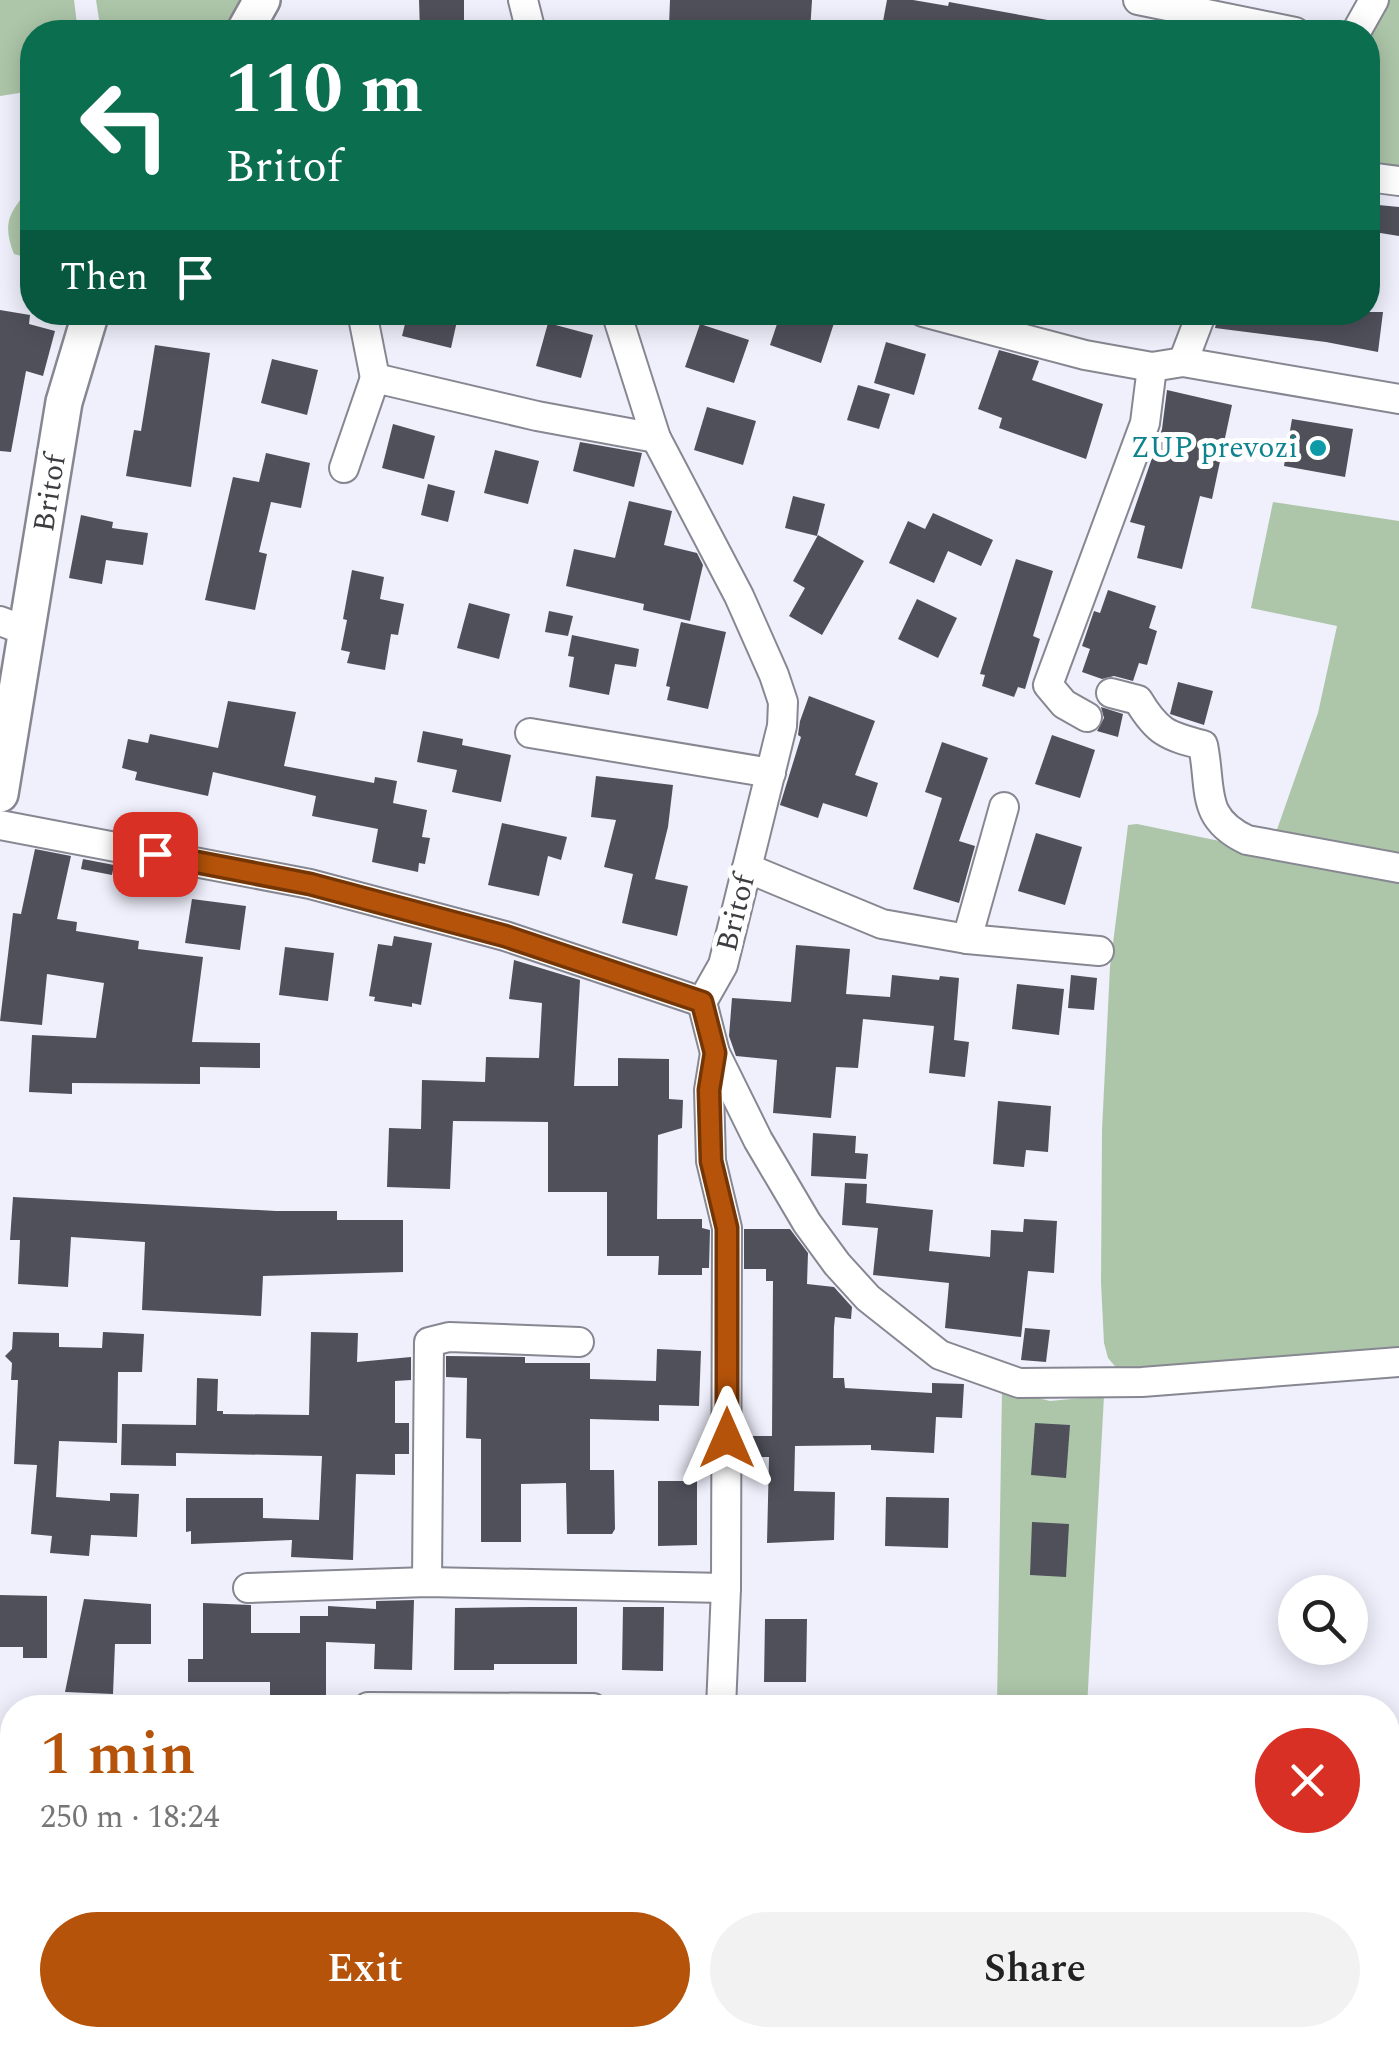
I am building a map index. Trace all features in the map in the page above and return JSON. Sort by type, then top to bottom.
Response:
[{"type":"street","points":[[1138,0],[1236,20]]},
{"type":"street","name":"Britof","points":[[0,794],[14,626],[64,402],[87,325]]},
{"type":"street","points":[[344,468],[375,378],[365,325]]},
{"type":"street","name":"Britof","points":[[620,325],[656,438],[739,596],[783,702],[782,726],[723,965],[702,1002]]},
{"type":"street","points":[[973,325],[1152,367],[1183,362],[1399,398]]},
{"type":"street","points":[[1183,362],[1197,325]]},
{"type":"street","points":[[1088,716],[1064,704],[1048,685],[1145,423],[1152,367]]},
{"type":"street","points":[[375,378],[537,416],[656,438]]},
{"type":"street","points":[[1110,693],[1138,700],[1153,726],[1174,738],[1203,745],[1213,811],[1226,830],[1248,840],[1399,868]]},
{"type":"street","points":[[530,733],[771,773]]},
{"type":"street","points":[[967,939],[1004,807]]},
{"type":"street","points":[[0,825],[310,884],[505,936],[702,1002],[715,1053],[758,1140],[807,1223],[868,1298],[940,1355],[1020,1383],[1126,1382],[1399,1362]]},
{"type":"street","points":[[747,868],[882,924],[967,939],[1099,951]]},
{"type":"street","points":[[715,1053],[709,1090],[711,1161],[727,1228],[729,1288],[722,1695]]},
{"type":"street","points":[[427,1582],[429,1342],[450,1337],[579,1342]]},
{"type":"street","points":[[248,1588],[427,1582],[726,1588]]},
{"type":"green space","points":[[0,0],[74,0],[76,20],[20,20],[20,93],[0,96]]},
{"type":"green space","points":[[96,0],[242,0],[231,20],[99,20]]},
{"type":"green space","points":[[1386,0],[1399,0],[1399,173],[1380,171],[1380,20],[1375,20]]},
{"type":"green space","points":[[20,202],[20,256],[14,254],[8,233]]},
{"type":"green space","points":[[1273,502],[1399,521],[1399,862],[1274,838],[1318,713],[1337,626],[1251,608]]},
{"type":"green space","points":[[1128,825],[1399,878],[1399,1356],[1119,1371],[1108,1358],[1101,1283],[1102,1130],[1110,967]]},
{"type":"green space","points":[[1002,1389],[1050,1401],[1104,1396],[1088,1695],[997,1695]]},
{"type":"building","points":[[419,0],[464,0],[464,20],[420,20]]},
{"type":"building","points":[[670,0],[812,0],[811,20],[669,20]]},
{"type":"building","points":[[887,0],[913,0],[948,6],[949,2],[1048,20],[883,20]]},
{"type":"building","points":[[1380,205],[1399,207],[1399,236],[1380,233]]},
{"type":"building","points":[[0,310],[20,313],[20,325],[55,331],[43,376],[26,371],[11,452],[0,451]]},
{"type":"building","points":[[1383,312],[1378,352],[1215,328],[1380,325]]},
{"type":"building","points":[[405,325],[456,325],[451,348],[402,336]]},
{"type":"building","points":[[547,325],[593,335],[581,378],[536,366]]},
{"type":"building","points":[[700,325],[749,340],[734,383],[685,367]]},
{"type":"building","points":[[777,325],[833,325],[821,363],[770,345]]},
{"type":"building","points":[[886,342],[926,354],[914,395],[874,383]]},
{"type":"building","points":[[155,345],[210,353],[191,487],[126,476],[134,430],[141,431]]},
{"type":"building","points":[[999,350],[1039,361],[1032,380],[1103,404],[1086,459],[999,428],[1002,418],[978,409]]},
{"type":"building","points":[[272,359],[318,370],[307,415],[261,403]]},
{"type":"building","points":[[858,385],[890,394],[879,429],[847,420]]},
{"type":"building","points":[[1167,390],[1232,405],[1212,499],[1200,496],[1182,569],[1137,558],[1145,526],[1130,522],[1162,429]]},
{"type":"building","points":[[707,407],[756,421],[743,465],[694,450]]},
{"type":"building","name":"ZUP prevozi","points":[[1292,419],[1353,429],[1345,477],[1284,466]]},
{"type":"building","points":[[393,424],[435,436],[424,479],[382,468]]},
{"type":"building","points":[[580,442],[642,453],[634,487],[573,471]]},
{"type":"building","points":[[495,450],[539,461],[528,504],[484,493]]},
{"type":"building","points":[[266,453],[310,463],[301,508],[271,502],[259,552],[267,554],[255,610],[205,600],[233,477],[259,482]]},
{"type":"building","points":[[428,484],[455,491],[448,522],[421,515]]},
{"type":"building","points":[[793,496],[825,504],[817,536],[785,528]]},
{"type":"building","points":[[629,501],[672,511],[664,545],[697,553],[703,565],[690,621],[643,610],[644,604],[566,586],[574,549],[615,558]]},
{"type":"building","points":[[933,513],[993,540],[981,566],[948,551],[934,583],[889,563],[908,521],[925,529]]},
{"type":"building","points":[[81,515],[113,522],[112,528],[148,533],[143,565],[106,560],[102,584],[69,578]]},
{"type":"building","points":[[818,535],[864,561],[822,635],[789,616],[805,588],[793,581]]},
{"type":"building","points":[[1016,559],[1053,571],[1033,636],[1040,639],[1025,689],[1018,687],[1014,697],[982,686],[985,675],[980,674]]},
{"type":"building","points":[[352,570],[384,577],[380,599],[404,604],[398,635],[391,634],[385,670],[347,663],[350,652],[341,650]]},
{"type":"building","points":[[1108,590],[1156,606],[1149,628],[1157,631],[1147,665],[1139,663],[1133,681],[1114,676],[1102,679],[1082,672],[1090,649],[1082,646],[1094,611],[1100,613]]},
{"type":"building","points":[[917,599],[957,618],[938,658],[898,639]]},
{"type":"building","points":[[469,603],[510,614],[499,659],[457,648]]},
{"type":"building","points":[[549,611],[573,616],[568,636],[545,632]]},
{"type":"building","points":[[681,622],[726,632],[708,709],[667,700],[670,687],[666,686]]},
{"type":"building","points":[[572,635],[639,649],[636,667],[615,664],[609,695],[569,687],[574,657],[568,656]]},
{"type":"building","points":[[1178,682],[1213,691],[1204,725],[1170,714]]},
{"type":"building","points":[[809,696],[875,721],[855,775],[878,783],[867,817],[823,803],[818,818],[780,805]]},
{"type":"building","points":[[228,701],[296,712],[284,766],[374,783],[375,777],[397,781],[393,803],[427,810],[422,837],[430,838],[425,864],[419,863],[418,872],[372,862],[378,829],[312,816],[316,796],[213,772],[208,796],[135,780],[137,772],[122,768],[128,739],[148,743],[150,734],[218,748]]},
{"type":"building","points":[[1101,707],[1123,714],[1118,737],[1097,731],[1104,718]]},
{"type":"building","points":[[423,731],[463,739],[462,745],[511,755],[501,802],[452,792],[457,770],[417,762]]},
{"type":"building","points":[[1052,735],[1095,750],[1080,798],[1035,784]]},
{"type":"building","points":[[942,742],[988,758],[959,841],[975,846],[959,903],[913,889],[942,798],[925,792]]},
{"type":"building","points":[[596,776],[673,785],[655,879],[688,886],[677,936],[622,923],[633,874],[604,867],[616,820],[591,817]]},
{"type":"building","points":[[502,823],[567,837],[561,860],[548,856],[539,896],[488,885]]},
{"type":"building","points":[[1036,833],[1082,847],[1065,905],[1018,891]]},
{"type":"building","points":[[35,849],[71,856],[57,919],[77,922],[76,931],[139,941],[138,949],[203,957],[192,1042],[260,1043],[260,1068],[200,1067],[200,1084],[72,1083],[72,1094],[29,1092],[32,1035],[96,1038],[104,983],[47,974],[42,1025],[0,1021],[13,913],[21,914]]},
{"type":"building","points":[[83,859],[114,865],[112,875],[81,869]]},
{"type":"building","points":[[192,899],[246,906],[240,950],[185,943]]},
{"type":"building","points":[[394,936],[432,943],[421,1005],[374,1001],[375,997],[369,996],[378,944],[392,946]]},
{"type":"building","points":[[796,945],[850,949],[846,994],[890,997],[892,975],[959,978],[954,1040],[969,1042],[965,1077],[929,1073],[934,1026],[863,1019],[858,1068],[836,1067],[831,1118],[773,1113],[777,1060],[736,1056],[729,1036],[732,998],[791,1002]]},
{"type":"building","points":[[285,947],[334,953],[328,1001],[279,995]]},
{"type":"building","points":[[514,960],[580,980],[574,1086],[618,1086],[618,1058],[669,1059],[669,1099],[683,1100],[682,1128],[658,1135],[657,1219],[702,1219],[702,1228],[710,1230],[709,1268],[702,1268],[702,1275],[658,1275],[659,1256],[607,1256],[607,1192],[548,1192],[548,1122],[453,1121],[450,1189],[387,1187],[389,1128],[421,1129],[422,1080],[485,1082],[486,1057],[539,1058],[542,1003],[509,999]]},
{"type":"building","points":[[1071,975],[1097,978],[1094,1010],[1068,1008]]},
{"type":"building","points":[[1017,984],[1064,989],[1059,1035],[1012,1029]]},
{"type":"building","points":[[998,1101],[1051,1106],[1048,1152],[1026,1150],[1024,1167],[993,1164]]},
{"type":"building","points":[[813,1133],[856,1136],[855,1153],[868,1154],[866,1179],[811,1176]]},
{"type":"building","points":[[845,1183],[867,1184],[866,1203],[933,1210],[929,1251],[990,1257],[991,1230],[1023,1232],[1024,1219],[1057,1221],[1054,1273],[1028,1271],[1021,1337],[945,1328],[949,1283],[873,1275],[878,1228],[842,1225]]},
{"type":"building","points":[[13,1197],[337,1211],[337,1220],[403,1220],[403,1272],[263,1276],[261,1316],[142,1310],[145,1242],[71,1237],[68,1287],[18,1284],[20,1240],[10,1240]]},
{"type":"building","points":[[744,1229],[790,1229],[808,1253],[807,1284],[834,1287],[852,1307],[851,1319],[835,1317],[834,1327],[833,1378],[844,1378],[845,1388],[932,1393],[932,1383],[964,1384],[962,1418],[936,1417],[934,1453],[871,1450],[871,1445],[795,1446],[794,1491],[835,1492],[834,1540],[767,1543],[769,1457],[749,1457],[749,1436],[772,1436],[773,1281],[766,1281],[766,1269],[744,1269]]},
{"type":"building","points":[[1025,1328],[1050,1330],[1046,1362],[1021,1360]]},
{"type":"building","points":[[13,1332],[59,1333],[59,1347],[102,1348],[103,1332],[144,1334],[142,1372],[118,1372],[117,1443],[59,1441],[56,1497],[110,1501],[110,1493],[139,1494],[137,1537],[91,1535],[89,1556],[50,1553],[52,1536],[31,1534],[37,1465],[14,1464],[18,1380],[11,1380],[12,1363],[5,1356],[12,1349]]},
{"type":"building","points":[[311,1332],[358,1333],[357,1362],[411,1357],[411,1380],[395,1381],[395,1423],[409,1423],[409,1454],[395,1454],[395,1475],[356,1474],[353,1560],[291,1557],[292,1540],[191,1544],[191,1531],[186,1532],[186,1498],[263,1498],[263,1518],[319,1520],[322,1456],[176,1453],[176,1466],[121,1465],[122,1424],[196,1425],[197,1378],[218,1379],[217,1411],[223,1414],[309,1415]]},
{"type":"building","points":[[657,1349],[701,1351],[699,1406],[659,1405],[659,1421],[590,1419],[590,1470],[614,1470],[612,1534],[567,1534],[566,1483],[521,1484],[521,1542],[481,1542],[481,1439],[466,1438],[467,1378],[446,1377],[446,1356],[525,1357],[525,1363],[590,1363],[590,1379],[656,1381]]},
{"type":"building","points":[[1035,1423],[1070,1425],[1066,1478],[1031,1475]]},
{"type":"building","points":[[658,1481],[697,1481],[697,1545],[658,1546]]},
{"type":"building","points":[[886,1497],[949,1498],[948,1548],[885,1546]]},
{"type":"building","points":[[1032,1522],[1069,1524],[1066,1577],[1030,1575]]},
{"type":"building","points":[[0,1595],[47,1596],[47,1658],[23,1658],[23,1647],[0,1647]]},
{"type":"building","points":[[84,1599],[151,1604],[151,1644],[115,1644],[113,1694],[65,1692]]},
{"type":"building","points":[[414,1600],[412,1670],[374,1669],[375,1644],[326,1642],[326,1695],[270,1695],[270,1682],[188,1682],[188,1659],[203,1659],[203,1603],[251,1605],[251,1633],[300,1633],[300,1616],[328,1616],[328,1606],[376,1609],[376,1601]]},
{"type":"building","points":[[577,1607],[577,1664],[494,1664],[494,1670],[454,1670],[455,1608]]},
{"type":"building","points":[[623,1607],[664,1607],[663,1671],[622,1670]]},
{"type":"building","points":[[765,1619],[807,1619],[806,1682],[764,1682]]},
{"type":"place","name":"ZUP prevozi","points":[[1318,448]]},
{"type":"route","points":[[155,854],[310,884],[505,936],[702,1002],[715,1053],[709,1090],[711,1161],[727,1228],[727,1438]]}]
